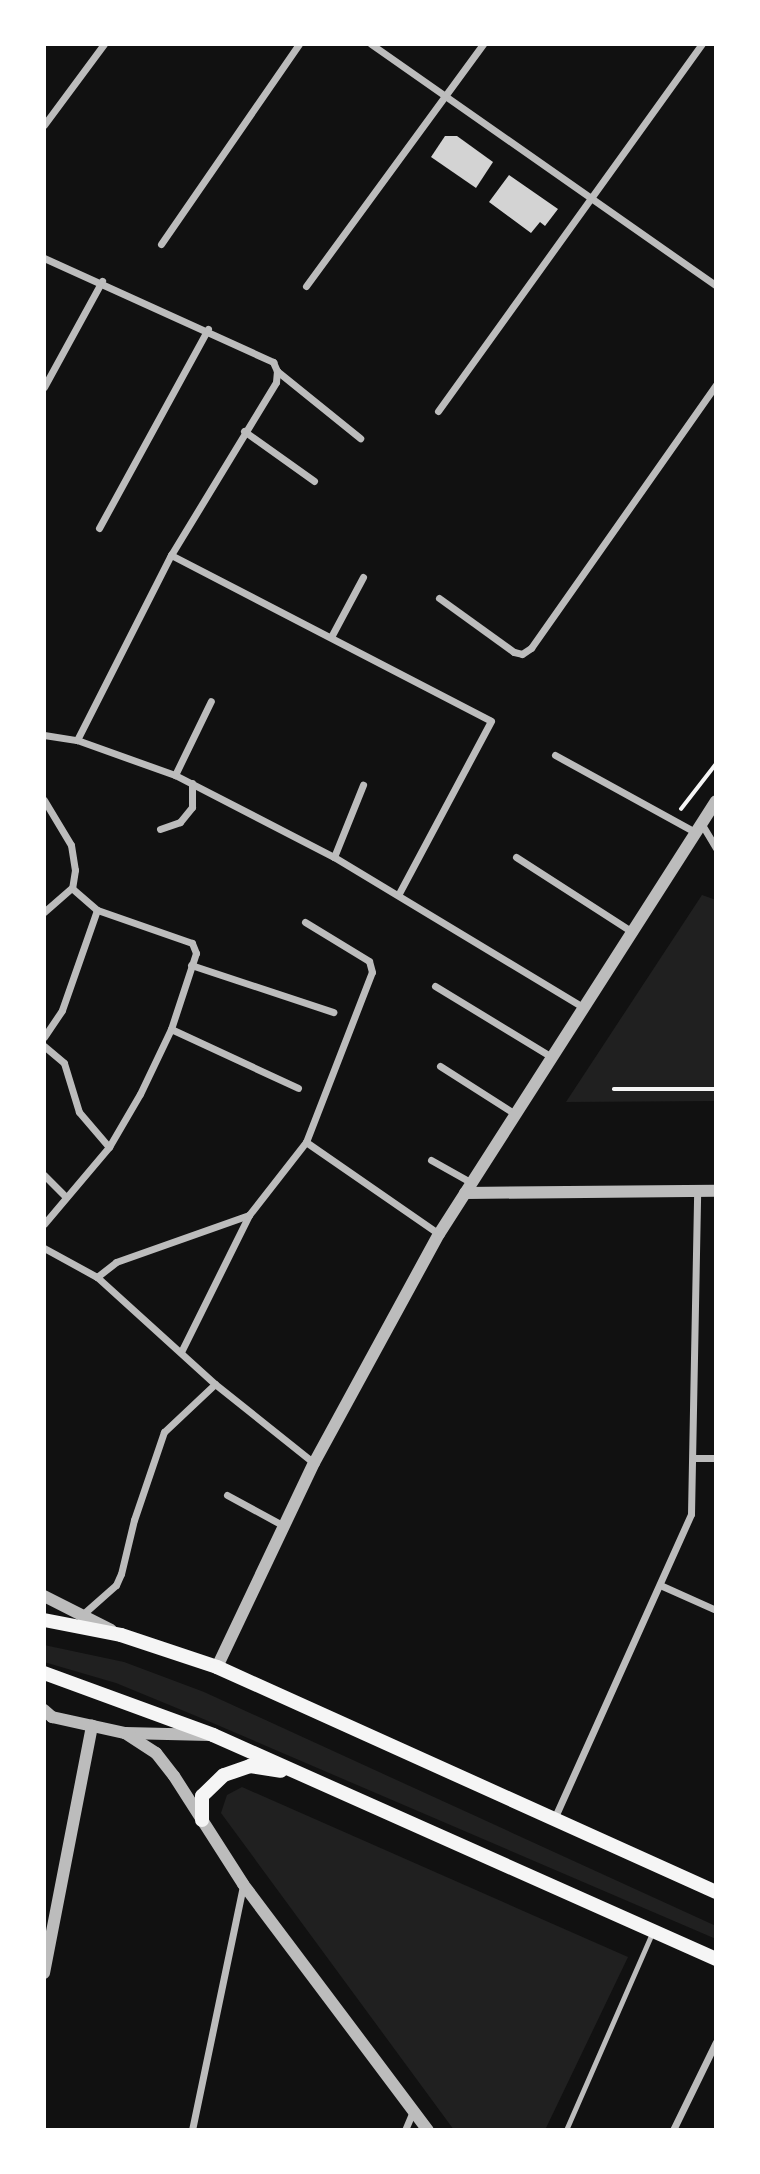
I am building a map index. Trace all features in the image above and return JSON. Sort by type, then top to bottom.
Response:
[{"type":"main road","points":[[44,1620],[121,1635],[217,1667],[716,1892]]},
{"type":"main road","points":[[44,1673],[213,1735],[325,1783],[652,1933],[716,1959]]},
{"type":"main road","points":[[202,1820],[202,1796],[234,1770],[270,1768],[325,1783]]},
{"type":"street","points":[[44,125],[104,44]]},
{"type":"street","points":[[161,244],[299,44]]},
{"type":"street","points":[[371,44],[444,98],[716,286]]},
{"type":"street","points":[[306,286],[483,44]]},
{"type":"street","points":[[438,411],[702,44]]},
{"type":"street","points":[[44,258],[208,329],[273,362],[277,371],[360,438]]},
{"type":"street","points":[[44,387],[102,281]]},
{"type":"street","points":[[99,528],[208,329]]},
{"type":"street","points":[[78,740],[171,555],[276,382],[277,371]]},
{"type":"street","points":[[439,598],[514,652],[522,654],[531,648],[716,386]]},
{"type":"street","points":[[244,432],[314,481]]},
{"type":"street","points":[[171,555],[491,721],[398,895]]},
{"type":"street","points":[[331,637],[363,577]]},
{"type":"street","points":[[175,775],[211,701]]},
{"type":"street","points":[[44,734],[78,740],[192,783],[334,857],[583,1007]]},
{"type":"street","points":[[555,755],[673,820],[698,827],[716,848]]},
{"type":"street","points":[[160,829],[180,822],[192,807],[192,783]]},
{"type":"street","points":[[334,857],[363,785]]},
{"type":"street","points":[[44,800],[71,845],[75,870],[72,888],[44,912]]},
{"type":"street","points":[[217,1667],[314,1463],[439,1234],[716,801]]},
{"type":"street","points":[[516,857],[631,931]]},
{"type":"street","points":[[44,1224],[109,1147],[171,1028],[195,947],[97,910],[80,900],[72,888]]},
{"type":"street","points":[[44,1037],[62,1010],[97,910]]},
{"type":"street","points":[[181,1352],[249,1215],[306,1142],[357,1019],[373,966],[305,922]]},
{"type":"street","points":[[191,965],[334,1012]]},
{"type":"street","points":[[435,986],[552,1057]]},
{"type":"street","points":[[171,1028],[298,1088]]},
{"type":"street","points":[[44,1046],[64,1063],[79,1112],[109,1147]]},
{"type":"street","points":[[440,1066],[515,1114]]},
{"type":"street","points":[[306,1142],[439,1234]]},
{"type":"street","points":[[430,1160],[468,1188],[716,1191]]},
{"type":"street","points":[[44,1175],[66,1197]]},
{"type":"street","points":[[554,1819],[691,1514],[697,1192]]},
{"type":"street","points":[[97,1277],[116,1262],[249,1215]]},
{"type":"street","points":[[44,1248],[97,1277],[215,1384],[314,1463]]},
{"type":"street","points":[[82,1616],[116,1585],[121,1574],[134,1520],[164,1432],[215,1384]]},
{"type":"street","points":[[694,1458],[716,1458]]},
{"type":"street","points":[[227,1495],[284,1526]]},
{"type":"street","points":[[660,1585],[716,1610]]},
{"type":"street","points":[[44,1596],[121,1635]]},
{"type":"street","points":[[44,1710],[52,1717],[125,1733],[213,1735]]},
{"type":"street","points":[[44,1973],[92,1726]]},
{"type":"street","points":[[125,1733],[156,1753],[243,1885],[428,2130]]},
{"type":"street","points":[[192,2130],[243,1885]]},
{"type":"street","points":[[673,2130],[716,2042]]},
{"type":"street","points":[[405,2130],[413,2111]]},
{"type":"lane","points":[[566,2130],[652,1933]]},
{"type":"path","points":[[673,820],[716,764]]},
{"type":"path","points":[[614,1089],[716,1089]]},
{"type":"shaded area","points":[[702,895],[716,900],[716,1101],[566,1102]]},
{"type":"shaded area","points":[[44,1645],[124,1662],[204,1692],[716,1926],[716,1939],[201,1718],[116,1683],[44,1662]]},
{"type":"shaded area","points":[[242,1787],[628,1957],[545,2130],[454,2130],[221,1813],[227,1795]]},
{"type":"building","points":[[445,136],[457,136],[493,162],[476,188],[431,157]]},
{"type":"building","points":[[509,175],[558,209],[545,226],[540,222],[531,233],[489,202]]}]
